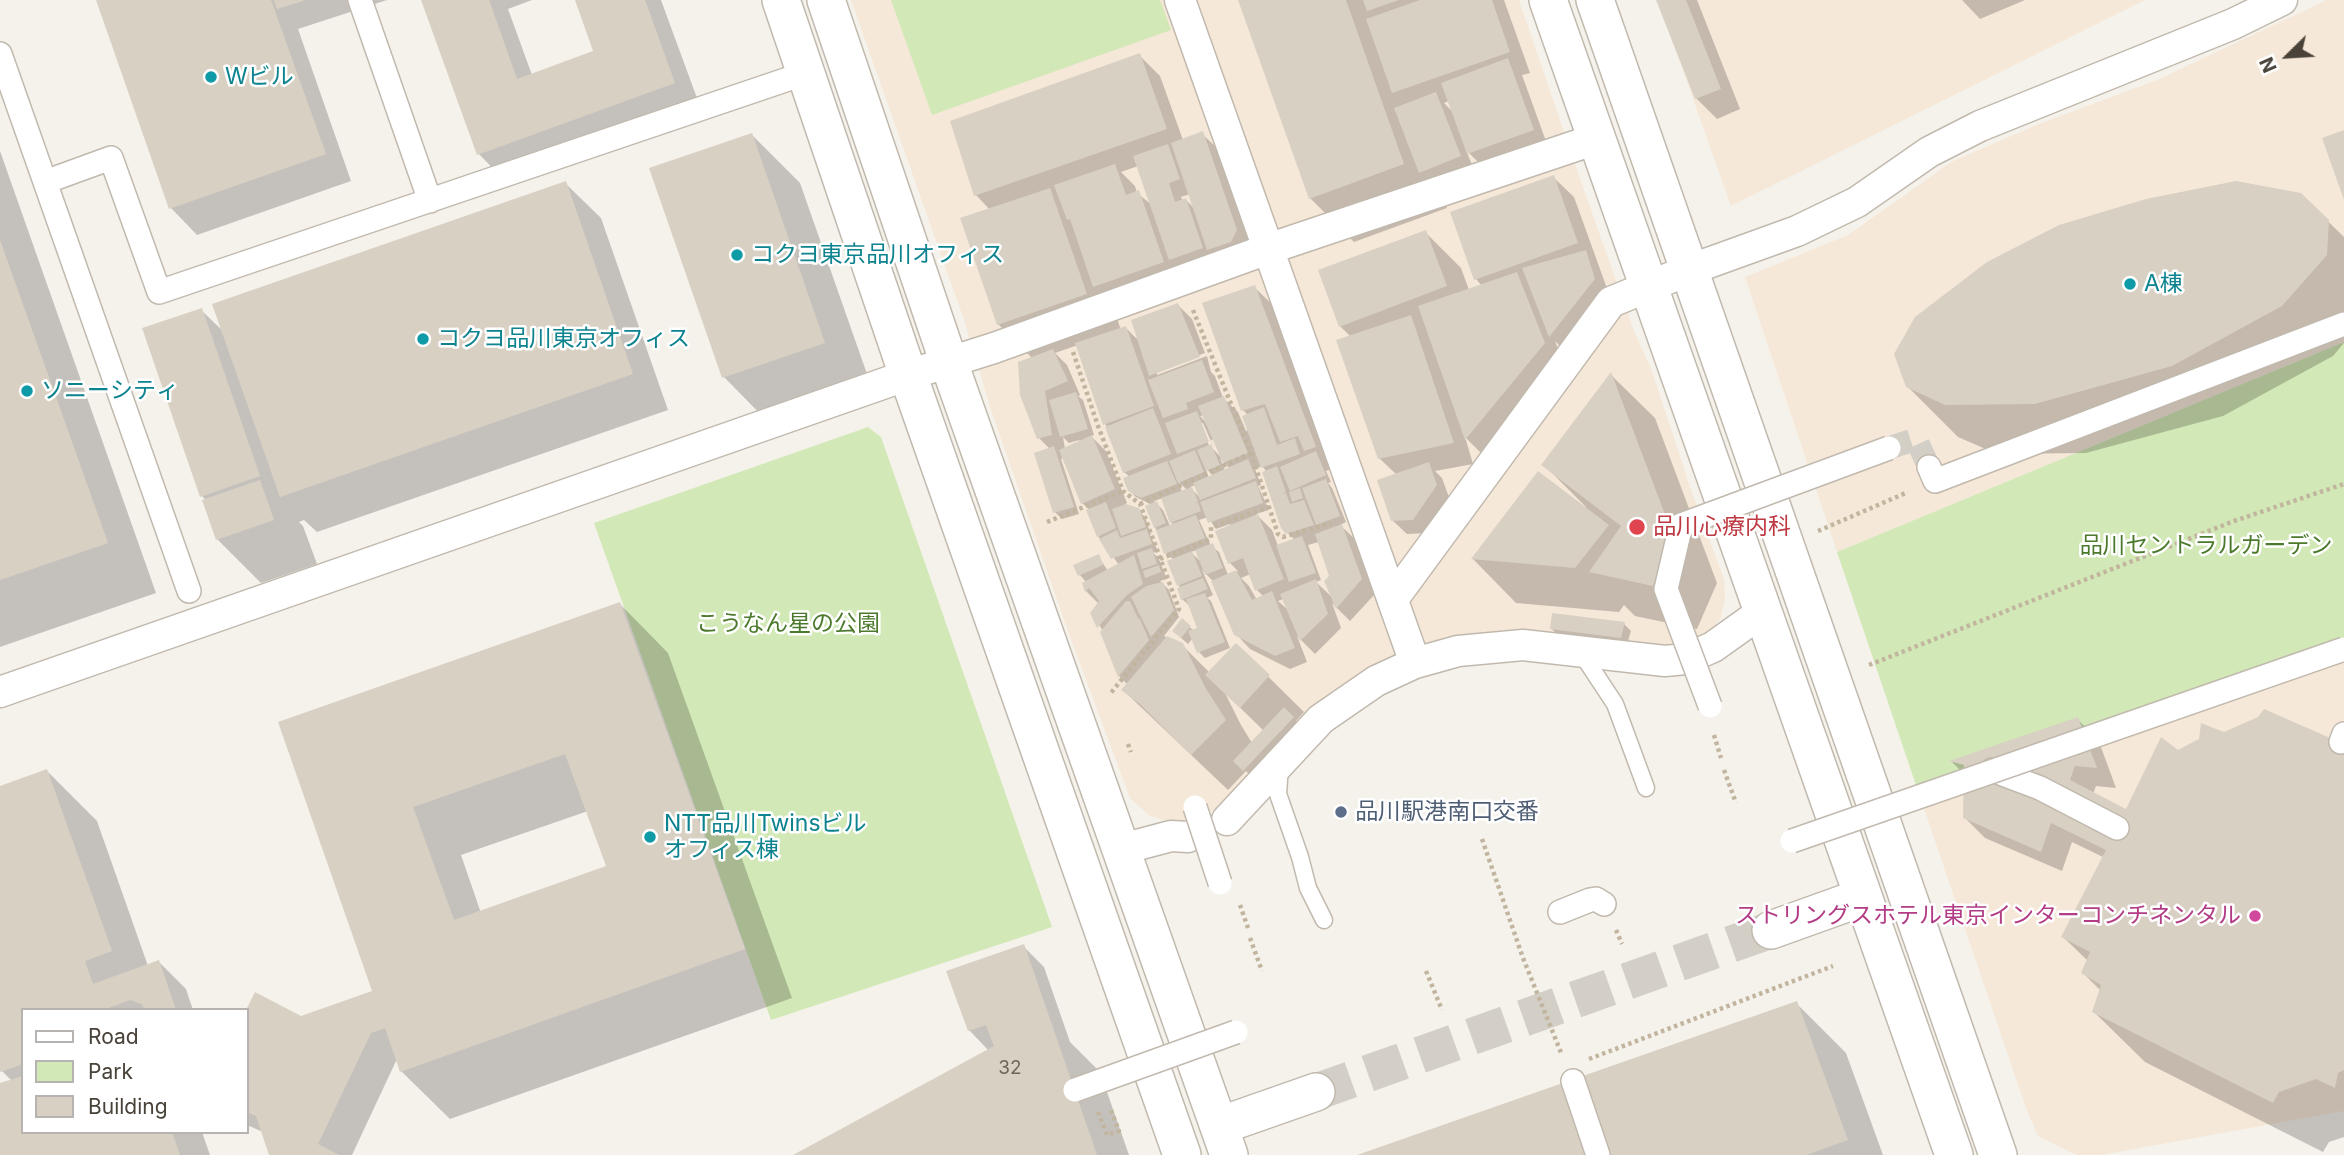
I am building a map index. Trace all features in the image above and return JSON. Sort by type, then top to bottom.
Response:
[{"type":"street","points":[[360,0],[430,201]]},
{"type":"street","points":[[781,0],[908,375],[1182,1155]]},
{"type":"street","points":[[826,0],[949,363],[1224,1141],[1316,1092]]},
{"type":"street","points":[[1180,0],[1415,663]]},
{"type":"street","points":[[1548,0],[1954,1155]]},
{"type":"street","points":[[1595,0],[1998,1155]]},
{"type":"street","points":[[1393,599],[1611,302],[1797,231],[1845,208],[1929,152],[1980,126],[2233,24],[2282,0]]},
{"type":"street","points":[[0,54],[189,591]]},
{"type":"street","points":[[45,182],[111,158],[159,292],[806,73]]},
{"type":"street","points":[[0,692],[1064,323],[1268,249],[1596,139]]},
{"type":"street","points":[[1932,474],[2343,327]]},
{"type":"street","points":[[1711,717],[1666,589],[1681,525],[1888,448]]},
{"type":"street","points":[[1227,820],[1321,719],[1376,681],[1415,663],[1458,651],[1523,645],[1665,661],[1686,659],[1713,648],[1762,612]]},
{"type":"street","points":[[1792,841],[2344,649]]},
{"type":"street","points":[[1992,770],[2040,788],[2117,828]]},
{"type":"street","points":[[1195,807],[1229,890]]},
{"type":"street","points":[[1122,849],[1171,836],[1188,837]]},
{"type":"street","points":[[1771,930],[1863,897]]},
{"type":"street","points":[[1560,912],[1590,900],[1604,904]]},
{"type":"street","points":[[1081,1088],[1236,1032]]},
{"type":"street","points":[[1573,1081],[1598,1155]]},
{"type":"lane","points":[[1580,651],[1615,704],[1646,788]]},
{"type":"lane","points":[[1280,763],[1278,794],[1300,856],[1308,888],[1324,920]]},
{"type":"path","points":[[1181,281],[1251,453],[1278,534],[1283,537],[1362,514]]},
{"type":"path","points":[[1064,323],[1123,491],[1140,504],[1179,609],[1110,694]]},
{"type":"path","points":[[1140,504],[1251,453]]},
{"type":"path","points":[[1818,531],[1932,474]]},
{"type":"path","points":[[1869,665],[2234,521],[2344,484]]},
{"type":"path","points":[[1047,522],[1123,491]]},
{"type":"path","points":[[1160,559],[1211,539],[1211,527],[1269,507]]},
{"type":"path","points":[[1711,717],[1721,758]]},
{"type":"path","points":[[1128,744],[1131,752]]},
{"type":"path","points":[[1724,771],[1736,803]]},
{"type":"path","points":[[1482,839],[1523,958],[1573,1081]]},
{"type":"path","points":[[1229,890],[1248,928]]},
{"type":"path","points":[[1250,938],[1262,971]]},
{"type":"path","points":[[1586,1060],[1833,966]]},
{"type":"path","points":[[1426,971],[1442,1010]]},
{"type":"path","points":[[1081,1088],[1107,1135],[1119,1131],[1109,1104]]},
{"type":"shaded area","points":[[851,0],[1519,0],[1579,176],[1634,331],[1652,371],[1692,493],[1724,579],[1725,599],[1721,617],[1710,632],[1669,649],[1471,638],[1281,742],[1217,809],[1173,823],[1150,816],[1130,798],[1069,634],[991,410],[964,320]]},
{"type":"shaded area","points":[[1658,0],[2145,0],[1731,206]]},
{"type":"shaded area","points":[[2327,0],[2344,0],[2344,342],[1837,552],[1745,277],[1848,235],[1953,161],[2039,124],[2157,80]]},
{"type":"shaded area","points":[[2344,640],[2344,1111],[2101,1155],[2077,1155],[2038,1136],[2026,1108],[1919,794]]},
{"type":"green space","points":[[891,0],[1160,0],[1171,30],[932,115]]},
{"type":"green space","name":"品川セントラルガーデン","points":[[2344,342],[2344,640],[1919,794],[1837,552]]},
{"type":"green space","name":"こうなん星の公園","points":[[868,427],[881,437],[1052,927],[771,1020],[594,523]]},
{"type":"building","name":"Wビル","points":[[96,0],[271,0],[326,154],[169,209]]},
{"type":"building","points":[[274,0],[303,0],[303,1],[277,9]]},
{"type":"building","points":[[421,0],[489,0],[517,79],[593,51],[575,0],[645,0],[675,83],[477,155]]},
{"type":"building","points":[[1238,0],[1346,0],[1404,164],[1309,199]]},
{"type":"building","points":[[1363,0],[1399,0],[1367,11]]},
{"type":"building","points":[[1420,0],[1492,0],[1510,52],[1392,93],[1366,19]]},
{"type":"building","points":[[1656,0],[1686,0],[1721,89],[1695,99]]},
{"type":"building","points":[[1140,53],[1167,129],[974,196],[950,121]]},
{"type":"building","points":[[1508,58],[1534,130],[1467,154],[1441,83]]},
{"type":"building","points":[[1436,92],[1461,156],[1419,173],[1394,108]]},
{"type":"building","points":[[2344,130],[2344,200],[2322,138]]},
{"type":"building","points":[[1203,131],[1237,230],[1231,242],[1207,250],[1171,143]]},
{"type":"building","name":"コクヨ東京品川オフィス","points":[[752,133],[825,343],[722,378],[649,168]]},
{"type":"building","points":[[1168,144],[1180,179],[1169,183],[1175,202],[1186,198],[1203,248],[1169,260],[1133,156]]},
{"type":"building","points":[[1115,164],[1126,195],[1139,190],[1164,262],[1093,287],[1070,219],[1067,220],[1054,185]]},
{"type":"building","points":[[1554,175],[1578,243],[1474,280],[1450,212]]},
{"type":"building","name":"コクヨ品川東京オフィス","points":[[566,181],[633,374],[280,497],[212,304]]},
{"type":"building","name":"A棟","points":[[2236,181],[2301,193],[2329,220],[2327,255],[2282,306],[2172,366],[2035,404],[1945,405],[1906,387],[1894,354],[1915,317],[1987,262],[2059,225],[2146,199]]},
{"type":"building","points":[[1050,188],[1087,294],[997,325],[960,218]]},
{"type":"building","points":[[1426,230],[1447,286],[1339,327],[1318,270]]},
{"type":"building","name":"ソニーシティ","points":[[0,240],[108,543],[0,580]]},
{"type":"building","points":[[1586,250],[1595,279],[1549,337],[1522,268]]},
{"type":"building","points":[[1517,272],[1545,343],[1465,440],[1418,306]]},
{"type":"building","points":[[1255,285],[1316,447],[1304,451],[1298,436],[1280,442],[1265,404],[1241,411],[1202,303]]},
{"type":"building","points":[[1178,303],[1200,357],[1149,376],[1131,320]]},
{"type":"building","points":[[202,308],[260,476],[200,497],[142,328]]},
{"type":"building","points":[[1411,315],[1454,443],[1378,459],[1336,340]]},
{"type":"building","points":[[1126,326],[1154,406],[1103,425],[1075,343]]},
{"type":"building","points":[[1053,349],[1068,381],[1045,391],[1052,435],[1037,439],[1020,395],[1018,362]]},
{"type":"building","points":[[1202,360],[1214,392],[1186,403],[1188,409],[1163,418],[1148,380]]},
{"type":"building","points":[[1611,372],[1674,538],[1653,586],[1589,572],[1621,526],[1541,465]]},
{"type":"building","points":[[1076,392],[1088,429],[1060,437],[1049,400]]},
{"type":"building","points":[[1224,396],[1248,453],[1223,463],[1198,406]]},
{"type":"building","points":[[1264,407],[1277,445],[1295,438],[1300,454],[1261,468],[1242,416]]},
{"type":"building","points":[[1153,408],[1171,454],[1123,473],[1105,427]]},
{"type":"building","points":[[1197,411],[1209,442],[1177,454],[1165,423]]},
{"type":"building","points":[[1092,435],[1115,489],[1081,504],[1059,450]]},
{"type":"building","points":[[1211,444],[1220,465],[1206,471],[1197,450]]},
{"type":"building","points":[[1054,446],[1074,507],[1053,513],[1034,453]]},
{"type":"building","points":[[1195,450],[1204,472],[1178,483],[1169,461]]},
{"type":"building","points":[[1316,451],[1326,475],[1290,491],[1280,467]]},
{"type":"building","points":[[1248,459],[1256,478],[1200,500],[1193,483]]},
{"type":"building","points":[[1167,461],[1177,484],[1141,498],[1128,491],[1123,478]]},
{"type":"building","points":[[1429,462],[1437,485],[1413,520],[1391,521],[1377,480]]},
{"type":"building","points":[[1277,466],[1286,492],[1282,494],[1286,493],[1290,504],[1304,500],[1314,525],[1286,534],[1281,528],[1262,472]]},
{"type":"building","points":[[1538,471],[1609,525],[1575,568],[1471,559]]},
{"type":"building","points":[[1326,479],[1340,516],[1316,525],[1302,488]]},
{"type":"building","points":[[260,480],[274,520],[216,540],[202,500]]},
{"type":"building","points":[[1256,481],[1263,503],[1208,523],[1200,502]]},
{"type":"building","points":[[1192,487],[1198,501],[1194,504],[1198,502],[1201,511],[1170,523],[1161,498]]},
{"type":"building","points":[[1300,488],[1303,498],[1292,502],[1289,492]]},
{"type":"building","points":[[1157,501],[1166,523],[1154,528],[1145,506]]},
{"type":"building","points":[[1106,502],[1116,528],[1097,537],[1086,510]]},
{"type":"building","points":[[1126,504],[1139,508],[1146,527],[1121,536],[1112,509]]},
{"type":"building","points":[[1258,514],[1284,579],[1255,591],[1243,558],[1228,564],[1215,531]]},
{"type":"building","points":[[1196,515],[1205,538],[1164,554],[1156,530]]},
{"type":"building","points":[[1342,524],[1362,579],[1336,609],[1324,581],[1329,576],[1315,534]]},
{"type":"building","points":[[1147,529],[1152,544],[1111,559],[1099,539],[1117,530],[1120,538]]},
{"type":"building","points":[[1302,536],[1316,573],[1289,582],[1276,545]]},
{"type":"building","points":[[1213,543],[1223,568],[1205,575],[1195,550]]},
{"type":"building","points":[[1152,548],[1157,564],[1142,569],[1137,553]]},
{"type":"building","points":[[1192,551],[1202,576],[1177,586],[1167,561]]},
{"type":"building","points":[[1099,554],[1103,565],[1078,576],[1073,565]]},
{"type":"building","points":[[1134,555],[1143,584],[1127,595],[1097,628],[1090,613],[1099,601],[1089,588],[1085,592],[1082,583]]},
{"type":"building","points":[[1159,565],[1161,572],[1145,578],[1143,571]]},
{"type":"building","points":[[1236,570],[1252,600],[1272,591],[1295,648],[1275,656],[1234,635],[1211,581]]},
{"type":"building","points":[[1203,578],[1208,589],[1181,600],[1177,588]]},
{"type":"building","points":[[1316,579],[1328,614],[1300,641],[1280,594]]},
{"type":"building","points":[[1163,582],[1174,610],[1151,637],[1131,597],[1146,586]]},
{"type":"building","points":[[1205,593],[1225,642],[1197,653],[1188,631],[1197,628],[1186,599]]},
{"type":"building","points":[[1126,601],[1130,601],[1149,640],[1118,677],[1100,632]]},
{"type":"building","name":"NTT品川Twinsビル オフィス棟","points":[[620,602],[745,949],[400,1072],[385,1028],[371,1033],[318,1144],[339,1155],[269,1155],[256,1116],[248,1112],[247,1008],[255,992],[301,1016],[372,991],[278,722]],"holes":[[[565,754],[606,866],[454,920],[413,807]]]},
{"type":"building","points":[[1552,613],[1625,622],[1621,638],[1550,629]]},
{"type":"building","points":[[1182,618],[1191,626],[1181,638],[1172,631]]},
{"type":"building","points":[[1167,636],[1183,643],[1205,687],[1226,720],[1191,755],[1140,704],[1121,690]]},
{"type":"building","points":[[1236,643],[1270,675],[1240,708],[1205,675]]},
{"type":"building","points":[[1284,707],[1294,717],[1243,771],[1233,761]]},
{"type":"building","points":[[2264,709],[2344,744],[2344,1070],[2338,1073],[2335,1088],[2316,1079],[2279,1092],[2273,1103],[2092,1012],[2101,985],[2081,973],[2090,952],[2061,937],[2106,850],[2051,823],[2041,852],[1963,818],[1964,765],[1949,761],[2078,717],[2097,768],[2075,766],[2070,780],[2126,809],[2161,737],[2178,750],[2199,739],[2201,723],[2224,732],[2258,717]]},
{"type":"building","points":[[47,769],[112,951],[85,961],[93,984],[159,960],[175,1008],[144,1008],[142,1004],[130,1000],[108,1008],[21,1008],[21,1065],[0,1072],[0,786]]},
{"type":"building","points":[[1024,944],[1097,1155],[793,1155],[994,1046],[986,1025],[968,1031],[946,971]]},
{"type":"building","points":[[1797,1001],[1848,1140],[1806,1155],[1357,1155]]},
{"type":"building","points":[[21,1077],[21,1134],[173,1134],[180,1155],[0,1155],[0,1083]]},
{"type":"tunnel","points":[[1889,448],[1916,439],[1929,467]]},
{"type":"tunnel","points":[[1316,1092],[1771,930]]},
{"type":"place","name":"Wビル","points":[[211,77]]},
{"type":"place","name":"コクヨ東京品川オフィス","points":[[737,255]]},
{"type":"place","name":"A棟","points":[[2130,284]]},
{"type":"place","name":"コクヨ品川東京オフィス","points":[[423,339]]},
{"type":"place","name":"ソニーシティ","points":[[27,391]]},
{"type":"place","name":"品川心療内科","points":[[1637,527]]},
{"type":"place","name":"品川駅港南口交番","points":[[1341,812]]},
{"type":"place","name":"NTT品川Twinsビル オフィス棟","points":[[650,837]]},
{"type":"place","name":"ストリングスホテル東京インターコンチネンタル","points":[[2255,916]]}]
